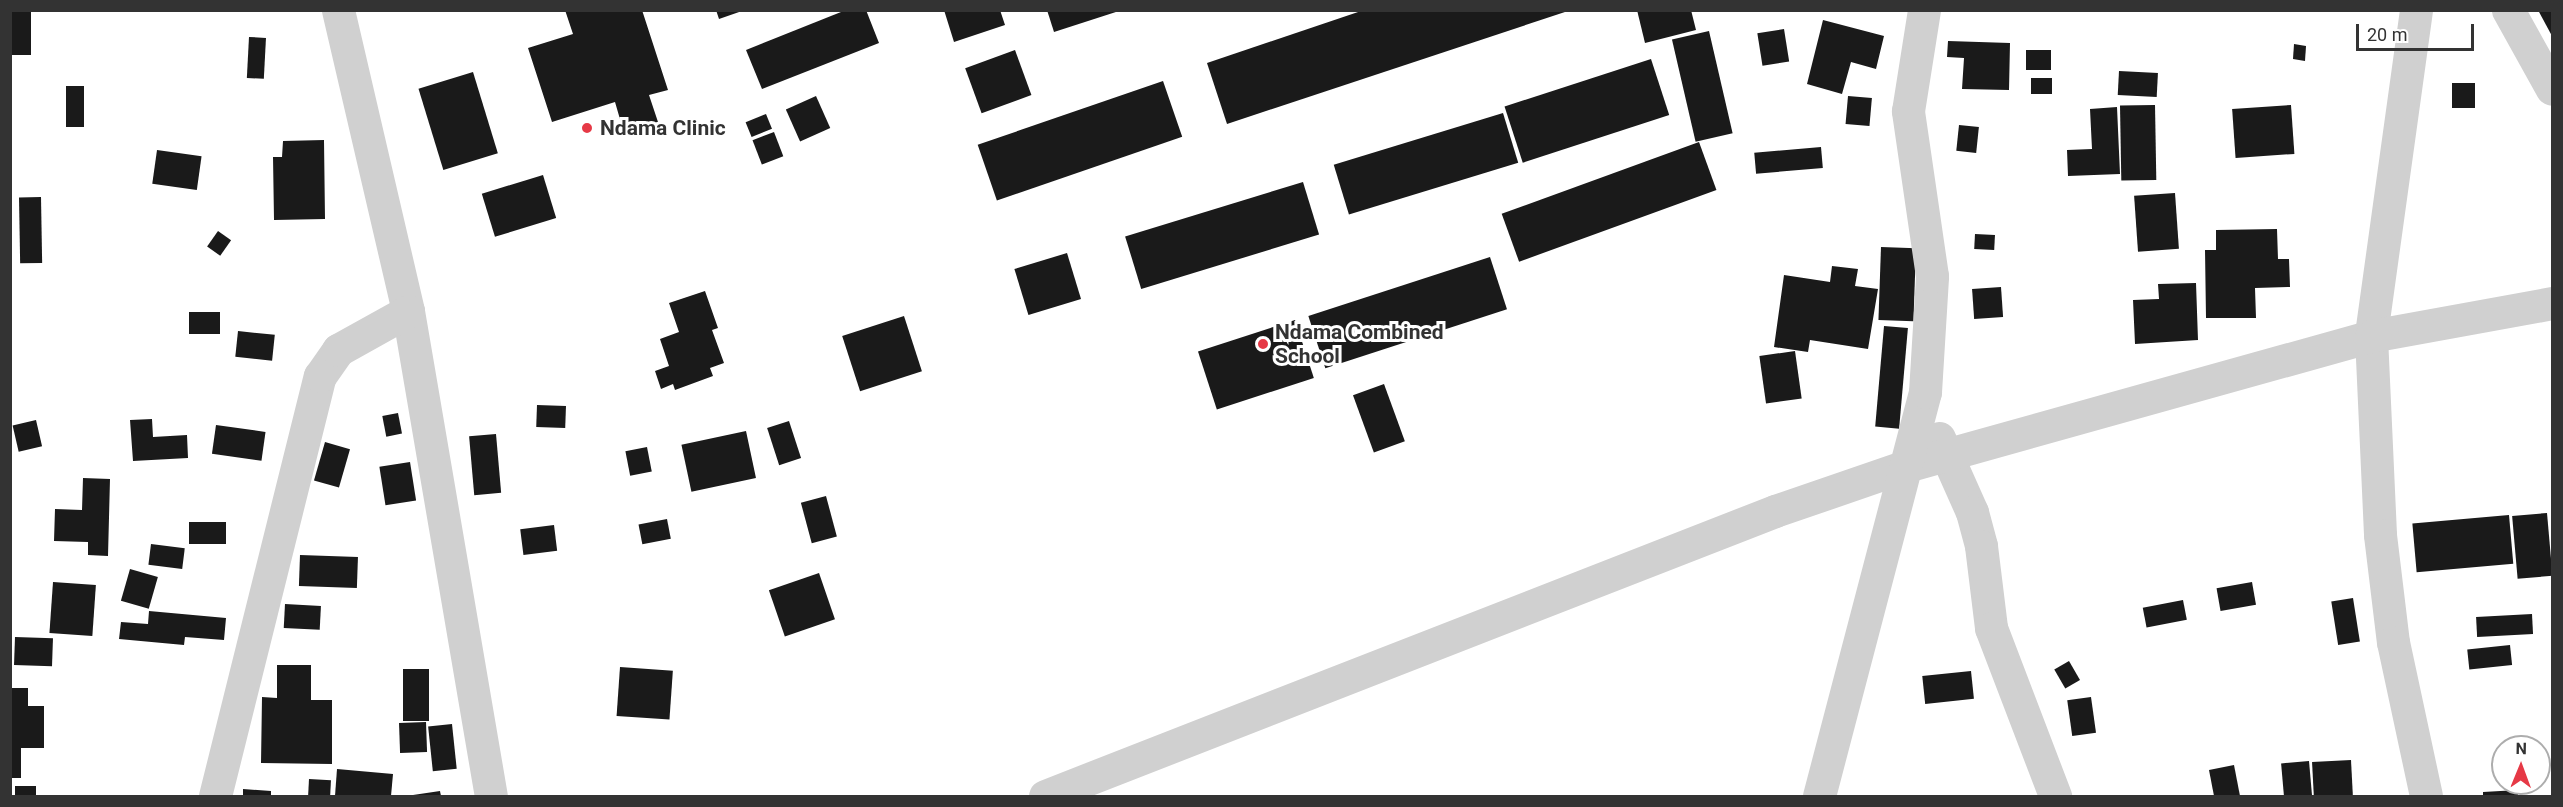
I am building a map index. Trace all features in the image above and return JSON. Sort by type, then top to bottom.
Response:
[{"type":"street","points":[[338,10],[408,311],[491,796]]},
{"type":"street","points":[[1819,796],[1925,392],[1932,276],[1908,111],[1924,10]]},
{"type":"street","points":[[2416,10],[2371,336],[2380,535],[2393,642],[2426,796]]},
{"type":"street","points":[[2508,10],[2553,89]]},
{"type":"street","points":[[1045,796],[1775,511],[1906,466],[1948,457],[2371,336],[2553,303]]},
{"type":"street","points":[[215,796],[320,376],[338,350],[408,311]]},
{"type":"street","points":[[1925,392],[1948,457],[1972,512],[1981,546],[1991,628],[2055,796]]},
{"type":"building","points":[[565,10],[642,10],[668,90],[649,95],[658,122],[624,133],[615,102],[552,122],[528,48],[573,34]]},
{"type":"building","points":[[716,10],[742,10],[742,11],[719,19]]},
{"type":"building","points":[[846,10],[866,10],[879,43],[762,89],[746,50]]},
{"type":"building","points":[[944,10],[1000,10],[1005,25],[954,42]]},
{"type":"building","points":[[1047,10],[1119,10],[1119,11],[1054,32]]},
{"type":"building","points":[[1364,10],[1568,11],[1227,124],[1207,63]]},
{"type":"building","points":[[1637,10],[1691,10],[1696,30],[1645,43]]},
{"type":"building","points":[[2538,10],[2552,10],[2552,36]]},
{"type":"building","points":[[10,12],[31,12],[31,55],[10,55]]},
{"type":"building","points":[[1823,20],[1884,36],[1876,69],[1851,62],[1842,94],[1807,84]]},
{"type":"building","points":[[1784,29],[1789,62],[1762,66],[1757,33]]},
{"type":"building","points":[[1709,31],[1733,133],[1696,142],[1672,40]]},
{"type":"building","points":[[249,37],[266,38],[264,79],[247,78]]},
{"type":"building","points":[[1948,41],[2010,43],[2009,90],[1962,89],[1964,58],[1947,57]]},
{"type":"building","points":[[2294,44],[2306,46],[2305,61],[2293,59]]},
{"type":"building","points":[[1015,50],[1031,95],[982,113],[965,68]]},
{"type":"building","points":[[2026,50],[2051,50],[2051,70],[2026,70]]},
{"type":"building","points":[[1651,59],[1669,115],[1523,163],[1505,107]]},
{"type":"building","points":[[2119,71],[2158,73],[2157,97],[2118,95]]},
{"type":"building","points":[[473,72],[498,153],[443,170],[418,89]]},
{"type":"building","points":[[2031,78],[2052,78],[2052,94],[2031,94]]},
{"type":"building","points":[[1163,81],[1182,137],[997,201],[978,145]]},
{"type":"building","points":[[2452,83],[2475,83],[2475,108],[2452,108]]},
{"type":"building","points":[[66,86],[84,86],[84,127],[66,127]]},
{"type":"building","points":[[816,96],[830,128],[800,141],[786,109]]},
{"type":"building","points":[[1848,96],[1872,98],[1869,126],[1846,124]]},
{"type":"building","points":[[2155,105],[2156,180],[2121,181],[2120,106]]},
{"type":"building","points":[[2291,105],[2294,154],[2236,158],[2232,109]]},
{"type":"building","points":[[2117,107],[2120,174],[2068,176],[2067,150],[2092,149],[2090,109]]},
{"type":"building","points":[[1503,113],[1518,163],[1349,214],[1334,165]]},
{"type":"building","points":[[766,114],[772,129],[752,137],[746,122]]},
{"type":"building","points":[[1959,125],[1979,127],[1976,153],[1956,151]]},
{"type":"building","points":[[774,132],[783,156],[762,165],[753,140]]},
{"type":"building","points":[[324,140],[325,219],[274,220],[273,157],[282,157],[283,141]]},
{"type":"building","points":[[1699,142],[1716,190],[1519,262],[1502,214]]},
{"type":"building","points":[[1821,147],[1823,168],[1756,174],[1754,153]]},
{"type":"building","points":[[157,150],[202,156],[197,190],[152,184]]},
{"type":"building","points":[[543,175],[556,218],[495,237],[482,194]]},
{"type":"building","points":[[1303,182],[1319,235],[1141,289],[1125,236]]},
{"type":"building","points":[[2175,193],[2179,249],[2138,252],[2134,196]]},
{"type":"building","points":[[19,197],[41,197],[42,263],[20,263]]},
{"type":"building","points":[[2277,229],[2278,259],[2289,259],[2290,287],[2255,288],[2256,318],[2206,318],[2205,250],[2216,250],[2216,230]]},
{"type":"building","points":[[218,231],[231,240],[220,256],[207,247]]},
{"type":"building","points":[[1975,234],[1995,235],[1994,250],[1974,249]]},
{"type":"building","points":[[1881,247],[1916,248],[1913,321],[1878,320]]},
{"type":"building","points":[[1067,253],[1081,299],[1028,315],[1014,269]]},
{"type":"building","points":[[1490,257],[1507,309],[1325,368],[1308,316]]},
{"type":"building","points":[[1832,266],[1858,269],[1855,286],[1878,289],[1868,349],[1810,340],[1808,352],[1774,347],[1784,275],[1830,282]]},
{"type":"building","points":[[2196,283],[2198,340],[2135,344],[2133,300],[2159,299],[2158,284]]},
{"type":"building","points":[[2001,287],[2003,317],[1974,319],[1972,289]]},
{"type":"building","points":[[705,291],[718,328],[712,330],[724,363],[710,368],[713,376],[675,390],[673,384],[661,389],[655,371],[669,366],[660,339],[679,332],[669,303]]},
{"type":"building","points":[[189,312],[220,312],[220,334],[189,334]]},
{"type":"building","points":[[904,316],[922,371],[860,391],[842,336]]},
{"type":"building","points":[[1295,320],[1314,378],[1217,410],[1198,352]]},
{"type":"building","points":[[1884,326],[1908,328],[1899,429],[1875,427]]},
{"type":"building","points":[[238,331],[275,335],[272,361],[235,357]]},
{"type":"building","points":[[1795,351],[1802,399],[1766,404],[1759,356]]},
{"type":"building","points":[[1384,384],[1405,441],[1374,453],[1353,395]]},
{"type":"building","points":[[537,405],[566,406],[565,428],[536,427]]},
{"type":"building","points":[[398,413],[402,434],[386,437],[382,416]]},
{"type":"building","points":[[152,419],[153,437],[187,435],[188,458],[133,461],[130,420]]},
{"type":"building","points":[[36,420],[42,446],[19,452],[13,425]]},
{"type":"building","points":[[789,421],[801,458],[779,465],[767,428]]},
{"type":"building","points":[[216,425],[266,432],[261,461],[212,454]]},
{"type":"building","points":[[746,431],[756,478],[691,492],[681,445]]},
{"type":"building","points":[[496,434],[501,493],[474,495],[469,436]]},
{"type":"building","points":[[325,442],[350,449],[339,488],[314,480]]},
{"type":"building","points":[[647,447],[652,472],[630,476],[625,451]]},
{"type":"building","points":[[410,462],[416,501],[385,505],[379,467]]},
{"type":"building","points":[[83,478],[110,479],[108,556],[88,555],[88,542],[54,541],[55,509],[82,510]]},
{"type":"building","points":[[826,496],[837,537],[812,543],[801,503]]},
{"type":"building","points":[[2547,513],[2552,576],[2518,579],[2512,516]]},
{"type":"building","points":[[2509,515],[2513,564],[2417,572],[2412,523]]},
{"type":"building","points":[[667,519],[671,539],[642,544],[639,525]]},
{"type":"building","points":[[189,522],[226,522],[226,544],[189,544]]},
{"type":"building","points":[[554,525],[557,551],[523,555],[520,529]]},
{"type":"building","points":[[151,544],[185,548],[182,569],[148,565]]},
{"type":"building","points":[[300,555],[358,557],[357,588],[299,586]]},
{"type":"building","points":[[130,569],[158,577],[149,609],[121,601]]},
{"type":"building","points":[[819,573],[835,619],[785,637],[769,590]]},
{"type":"building","points":[[53,582],[96,585],[92,636],[49,633]]},
{"type":"building","points":[[2252,582],[2256,605],[2221,611],[2217,588]]},
{"type":"building","points":[[2353,598],[2360,641],[2338,645],[2331,601]]},
{"type":"building","points":[[2183,600],[2187,620],[2147,627],[2143,608]]},
{"type":"building","points":[[285,604],[321,606],[320,630],[284,628]]},
{"type":"building","points":[[149,611],[226,618],[224,640],[185,637],[184,645],[119,639],[121,622],[148,624]]},
{"type":"building","points":[[2532,614],[2533,634],[2477,637],[2476,617]]},
{"type":"building","points":[[15,637],[53,638],[52,666],[14,665]]},
{"type":"building","points":[[2510,645],[2512,665],[2469,669],[2467,649]]},
{"type":"building","points":[[2069,661],[2080,680],[2065,689],[2054,670]]},
{"type":"building","points":[[277,665],[311,665],[311,700],[332,700],[332,764],[261,763],[262,697],[277,698]]},
{"type":"building","points":[[620,667],[673,671],[669,720],[617,716]]},
{"type":"building","points":[[403,669],[429,669],[429,721],[403,721]]},
{"type":"building","points":[[1971,671],[1974,699],[1925,704],[1922,676]]},
{"type":"building","points":[[10,688],[28,688],[28,706],[44,706],[44,748],[21,748],[21,778],[10,778]]},
{"type":"building","points":[[2091,697],[2096,733],[2072,736],[2067,700]]},
{"type":"building","points":[[426,722],[427,752],[400,753],[399,723]]},
{"type":"building","points":[[452,724],[457,769],[433,771],[428,727]]},
{"type":"building","points":[[2351,760],[2353,796],[2314,796],[2312,762]]},
{"type":"building","points":[[2309,761],[2312,796],[2284,796],[2281,763]]},
{"type":"building","points":[[2234,765],[2240,796],[2214,796],[2209,770]]},
{"type":"building","points":[[337,769],[393,774],[391,796],[335,796]]},
{"type":"building","points":[[309,779],[331,780],[330,796],[308,796]]},
{"type":"building","points":[[15,786],[36,786],[36,796],[15,796]]},
{"type":"building","points":[[243,789],[271,791],[271,796],[243,796]]},
{"type":"building","points":[[440,791],[441,796],[413,796],[413,795]]},
{"type":"building","points":[[2483,792],[2491,792],[2491,795],[2518,796],[2483,796]]},
{"type":"place","name":"Ndama Clinic","points":[[587,128]]},
{"type":"place","name":"Ndama Combined School","points":[[1263,344]]}]
